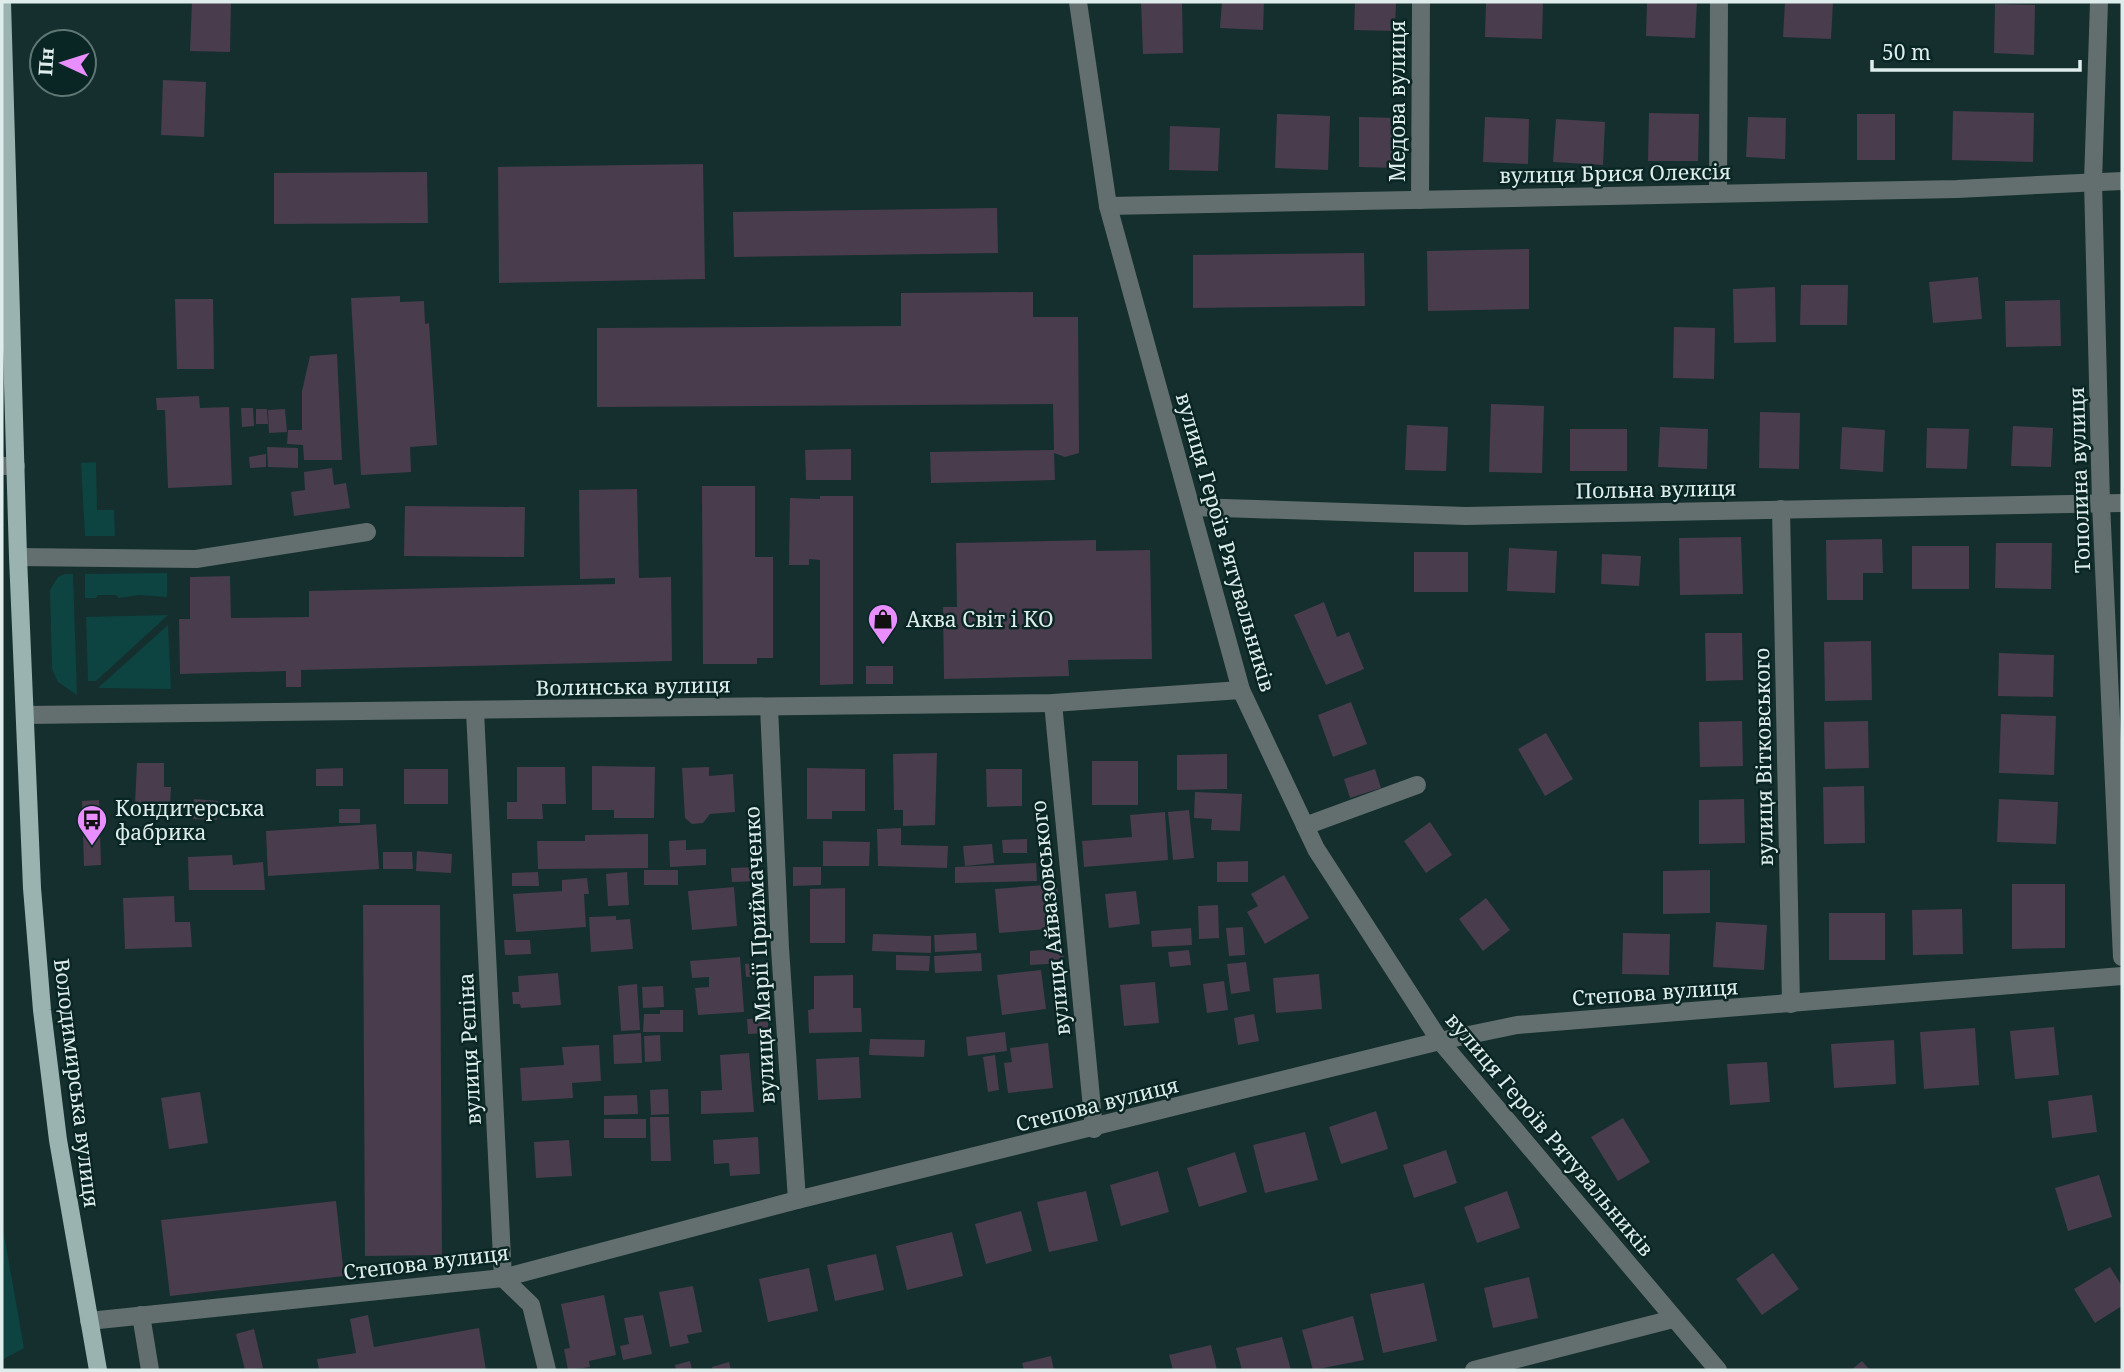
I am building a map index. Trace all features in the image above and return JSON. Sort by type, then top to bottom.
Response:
[{"type":"main road","name":"Володимирська вулиця","points":[[2,2],[9,466],[18,557],[41,1010],[58,1140],[98,1370]]},
{"type":"street","name":"вулиця Героїв Рятувальників","points":[[1078,2],[1108,206],[1241,690],[1316,849],[1440,1041],[1718,1370]]},
{"type":"street","name":"Медова вулиця","points":[[1420,200],[1421,2]]},
{"type":"street","points":[[1718,193],[1719,2]]},
{"type":"street","name":"Тополина вулиця","points":[[2099,2],[2093,181],[2101,503],[2122,957]]},
{"type":"street","name":"вулиця Брися Олексія","points":[[1108,206],[1957,189],[2122,181]]},
{"type":"street","name":"Польна вулиця","points":[[1192,507],[1466,516],[2122,503]]},
{"type":"street","name":"вулиця Вітковського","points":[[1781,509],[1791,1004]]},
{"type":"street","points":[[18,557],[196,559],[368,532]]},
{"type":"street","name":"Волинська вулиця","points":[[24,715],[1053,703],[1241,690]]},
{"type":"street","name":"вулиця Айвазовського","points":[[1053,703],[1094,1129]]},
{"type":"street","name":"вулиця Марії Приймаченко","points":[[769,707],[780,948],[797,1200]]},
{"type":"street","name":"вулиця Рєпіна","points":[[475,711],[503,1278]]},
{"type":"street","points":[[1305,826],[1417,785]]},
{"type":"street","name":"Степова вулиця","points":[[89,1321],[503,1278],[797,1200],[1094,1129],[1440,1041],[1517,1025],[2122,976]]},
{"type":"street","points":[[503,1278],[531,1305],[547,1370]]},
{"type":"street","points":[[141,1315],[150,1370]]},
{"type":"street","points":[[1474,1370],[1673,1319]]},
{"type":"shaded area","points":[[96,462],[97,510],[114,510],[115,536],[85,536],[81,463]]},
{"type":"shaded area","points":[[167,573],[167,597],[139,595],[119,598],[116,595],[98,595],[96,598],[85,598],[85,574]]},
{"type":"shaded area","points":[[73,574],[77,695],[58,682],[52,669],[50,590],[58,577]]},
{"type":"shaded area","points":[[168,615],[96,681],[88,681],[86,617]]},
{"type":"shaded area","points":[[168,625],[171,689],[98,688]]},
{"type":"shaded area","points":[[2,1223],[24,1348],[2,1360]]},
{"type":"building","points":[[192,2],[231,2],[230,52],[190,51]]},
{"type":"building","points":[[1141,2],[1182,2],[1183,53],[1143,54]]},
{"type":"building","points":[[1222,2],[1264,2],[1263,30],[1220,28]]},
{"type":"building","points":[[1355,2],[1396,2],[1395,31],[1354,30]]},
{"type":"building","points":[[1486,2],[1543,2],[1542,39],[1485,37]]},
{"type":"building","points":[[1647,2],[1697,2],[1695,38],[1646,36]]},
{"type":"building","points":[[1785,2],[1833,2],[1831,39],[1783,37]]},
{"type":"building","points":[[1995,4],[2035,5],[2034,55],[1994,53]]},
{"type":"building","points":[[163,80],[206,82],[204,137],[161,135]]},
{"type":"building","points":[[1953,111],[2034,113],[2033,162],[1952,160]]},
{"type":"building","points":[[1649,113],[1699,114],[1698,161],[1648,161]]},
{"type":"building","points":[[1277,114],[1330,116],[1328,170],[1275,168]]},
{"type":"building","points":[[1857,114],[1895,114],[1895,160],[1857,160]]},
{"type":"building","points":[[1359,117],[1398,118],[1398,168],[1359,167]]},
{"type":"building","points":[[1485,117],[1529,119],[1528,164],[1483,162]]},
{"type":"building","points":[[1748,117],[1786,118],[1785,159],[1746,157]]},
{"type":"building","points":[[1556,119],[1605,122],[1603,165],[1553,162]]},
{"type":"building","points":[[1170,126],[1220,128],[1218,171],[1169,170]]},
{"type":"building","points":[[703,164],[705,279],[499,283],[498,167]]},
{"type":"building","points":[[427,172],[428,223],[274,224],[274,173]]},
{"type":"building","points":[[997,208],[998,253],[734,257],[733,212]]},
{"type":"building","points":[[1529,249],[1529,309],[1428,311],[1427,251]]},
{"type":"building","points":[[1364,253],[1365,306],[1193,308],[1193,255]]},
{"type":"building","points":[[1978,277],[1982,319],[1933,323],[1929,282]]},
{"type":"building","points":[[1801,285],[1848,285],[1847,325],[1800,325]]},
{"type":"building","points":[[1775,287],[1776,342],[1734,343],[1733,289]]},
{"type":"building","points":[[1033,292],[1033,317],[1078,317],[1079,453],[1065,457],[1054,453],[1055,480],[931,483],[930,452],[1054,450],[1053,404],[597,407],[597,328],[901,326],[901,293]]},
{"type":"building","points":[[400,296],[400,302],[424,301],[425,324],[429,323],[437,445],[410,447],[411,472],[361,475],[351,298]]},
{"type":"building","points":[[175,299],[213,299],[214,369],[177,369]]},
{"type":"building","points":[[2060,300],[2061,346],[2006,347],[2005,301]]},
{"type":"building","points":[[1674,327],[1715,328],[1714,379],[1673,378]]},
{"type":"building","points":[[337,354],[342,460],[304,460],[303,445],[287,444],[288,430],[302,430],[302,391],[310,356]]},
{"type":"building","points":[[199,396],[200,408],[229,407],[232,485],[168,488],[165,410],[157,410],[156,398]]},
{"type":"building","points":[[1491,404],[1544,406],[1542,473],[1489,472]]},
{"type":"building","points":[[241,408],[253,408],[254,426],[242,427]]},
{"type":"building","points":[[256,409],[267,409],[268,424],[256,424]]},
{"type":"building","points":[[285,409],[287,432],[269,433],[268,410]]},
{"type":"building","points":[[1760,412],[1800,413],[1799,469],[1759,468]]},
{"type":"building","points":[[1407,425],[1448,427],[1446,471],[1405,470]]},
{"type":"building","points":[[2013,426],[2053,428],[2051,467],[2011,466]]},
{"type":"building","points":[[1660,427],[1708,429],[1707,469],[1658,467]]},
{"type":"building","points":[[1842,427],[1885,430],[1883,472],[1840,469]]},
{"type":"building","points":[[1927,428],[1969,429],[1967,469],[1926,468]]},
{"type":"building","points":[[1570,429],[1627,429],[1627,471],[1570,471]]},
{"type":"building","points":[[267,447],[298,448],[298,468],[268,467]]},
{"type":"building","points":[[851,449],[851,480],[806,480],[805,450]]},
{"type":"building","points":[[266,454],[266,467],[250,468],[249,457]]},
{"type":"building","points":[[332,468],[334,485],[346,483],[350,508],[294,516],[291,492],[305,490],[304,472]]},
{"type":"building","points":[[702,486],[755,486],[755,557],[773,557],[773,658],[757,658],[757,664],[703,664]]},
{"type":"building","points":[[637,489],[639,578],[671,577],[672,661],[301,670],[301,687],[286,687],[286,671],[180,674],[179,619],[190,619],[190,577],[230,576],[231,618],[309,617],[309,591],[615,584],[615,578],[580,579],[579,490]]},
{"type":"building","points":[[820,496],[853,496],[853,684],[820,685],[820,560],[809,559],[809,565],[789,565],[790,498],[820,499]]},
{"type":"building","points":[[405,506],[525,507],[524,557],[404,556]]},
{"type":"building","points":[[1741,537],[1743,594],[1680,595],[1679,538]]},
{"type":"building","points":[[1882,539],[1883,573],[1863,573],[1863,600],[1827,600],[1826,540]]},
{"type":"building","points":[[1096,540],[1096,551],[1150,550],[1152,659],[1068,660],[1069,676],[944,679],[943,607],[957,607],[956,543]]},
{"type":"building","points":[[1996,543],[2052,543],[2051,589],[1995,588]]},
{"type":"building","points":[[1912,546],[1969,546],[1969,589],[1912,589]]},
{"type":"building","points":[[1509,548],[1557,551],[1555,593],[1507,591]]},
{"type":"building","points":[[1414,552],[1468,552],[1468,592],[1414,592]]},
{"type":"building","points":[[1602,554],[1641,556],[1639,586],[1601,584]]},
{"type":"building","points":[[1324,602],[1337,637],[1349,632],[1364,669],[1326,685],[1294,615]]},
{"type":"building","points":[[1705,633],[1742,633],[1743,680],[1706,681]]},
{"type":"building","points":[[1871,641],[1872,700],[1825,701],[1824,642]]},
{"type":"building","points":[[1999,653],[2054,655],[2053,697],[1998,696]]},
{"type":"building","points":[[866,666],[893,666],[893,684],[866,684]]},
{"type":"building","points":[[1351,702],[1367,744],[1333,757],[1318,715]]},
{"type":"building","points":[[2001,714],[2056,716],[2054,775],[1999,773]]},
{"type":"building","points":[[1742,721],[1743,766],[1700,767],[1699,722]]},
{"type":"building","points":[[1868,721],[1869,768],[1825,769],[1824,722]]},
{"type":"building","points":[[1546,733],[1573,779],[1545,796],[1518,749]]},
{"type":"building","points":[[937,753],[935,825],[903,826],[903,810],[894,810],[893,754]]},
{"type":"building","points":[[1227,754],[1227,789],[1177,790],[1177,755]]},
{"type":"building","points":[[1092,761],[1138,761],[1138,805],[1092,805]]},
{"type":"building","points":[[137,763],[164,763],[164,787],[171,787],[170,805],[135,804]]},
{"type":"building","points":[[592,766],[655,767],[654,818],[614,818],[614,810],[592,810]]},
{"type":"building","points":[[517,767],[565,767],[566,804],[542,804],[543,819],[507,819],[507,802],[517,802]]},
{"type":"building","points":[[709,767],[709,776],[733,774],[735,812],[710,814],[703,823],[692,824],[685,818],[682,768]]},
{"type":"building","points":[[343,768],[343,786],[316,786],[316,769]]},
{"type":"building","points":[[807,768],[865,769],[865,811],[832,811],[832,819],[807,819]]},
{"type":"building","points":[[404,769],[448,769],[448,804],[404,804]]},
{"type":"building","points":[[986,769],[1022,769],[1022,806],[987,807]]},
{"type":"building","points":[[1375,769],[1381,788],[1350,798],[1344,779]]},
{"type":"building","points":[[1864,786],[1865,843],[1824,844],[1823,787]]},
{"type":"building","points":[[1195,792],[1242,794],[1240,831],[1211,830],[1212,819],[1194,818]]},
{"type":"building","points":[[194,799],[218,801],[217,820],[193,819]]},
{"type":"building","points":[[1744,799],[1745,843],[1699,844],[1699,800]]},
{"type":"building","points":[[1999,799],[2058,802],[2056,844],[1997,842]]},
{"type":"building","points":[[99,800],[101,865],[84,866],[82,801]]},
{"type":"building","points":[[339,809],[360,809],[360,823],[339,823]]},
{"type":"building","points":[[1189,810],[1194,858],[1173,860],[1168,812]]},
{"type":"building","points":[[1165,812],[1168,860],[1084,867],[1082,841],[1132,837],[1130,815]]},
{"type":"building","points":[[1430,822],[1452,855],[1426,873],[1404,841]]},
{"type":"building","points":[[376,824],[379,869],[268,876],[266,831]]},
{"type":"building","points":[[901,828],[901,845],[948,846],[947,868],[878,866],[877,829]]},
{"type":"building","points":[[648,834],[648,868],[538,869],[537,841],[585,841],[585,835]]},
{"type":"building","points":[[1027,839],[1027,853],[1003,853],[1002,840]]},
{"type":"building","points":[[686,840],[686,850],[706,849],[706,865],[670,867],[669,841]]},
{"type":"building","points":[[823,841],[870,842],[869,866],[823,866]]},
{"type":"building","points":[[992,844],[994,863],[965,866],[963,846]]},
{"type":"building","points":[[417,851],[452,854],[451,873],[416,871]]},
{"type":"building","points":[[383,852],[412,852],[413,869],[383,869]]},
{"type":"building","points":[[232,855],[233,865],[263,862],[265,890],[189,890],[188,857]]},
{"type":"building","points":[[1248,861],[1248,882],[1217,882],[1217,862]]},
{"type":"building","points":[[1036,863],[1037,881],[955,883],[955,867]]},
{"type":"building","points":[[759,867],[760,881],[732,882],[731,868]]},
{"type":"building","points":[[793,867],[821,867],[821,885],[793,886]]},
{"type":"building","points":[[644,870],[678,870],[678,885],[644,885]]},
{"type":"building","points":[[1710,870],[1710,913],[1663,914],[1663,871]]},
{"type":"building","points":[[538,872],[539,886],[512,886],[512,873]]},
{"type":"building","points":[[627,872],[629,905],[608,906],[606,874]]},
{"type":"building","points":[[1284,875],[1309,918],[1265,944],[1247,912],[1258,906],[1251,894]]},
{"type":"building","points":[[587,878],[589,894],[584,894],[586,927],[516,932],[513,894],[562,891],[562,880]]},
{"type":"building","points":[[1057,884],[1060,928],[999,933],[995,889]]},
{"type":"building","points":[[2012,884],[2065,884],[2065,948],[2012,949]]},
{"type":"building","points":[[734,887],[737,926],[692,930],[688,891]]},
{"type":"building","points":[[845,888],[845,943],[810,943],[810,889]]},
{"type":"building","points":[[1136,891],[1140,924],[1109,928],[1105,894]]},
{"type":"building","points":[[174,896],[175,922],[190,922],[192,947],[125,949],[123,898]]},
{"type":"building","points":[[1486,898],[1510,930],[1483,951],[1459,919]]},
{"type":"building","points":[[363,905],[440,905],[442,1255],[365,1256]]},
{"type":"building","points":[[1218,905],[1219,938],[1199,939],[1198,906]]},
{"type":"building","points":[[1962,909],[1963,954],[1913,955],[1912,910]]},
{"type":"building","points":[[1829,913],[1885,913],[1885,960],[1829,960]]},
{"type":"building","points":[[616,916],[616,920],[630,919],[633,949],[591,952],[589,917]]},
{"type":"building","points":[[1716,922],[1767,925],[1764,970],[1713,967]]},
{"type":"building","points":[[1243,927],[1245,955],[1229,956],[1226,928]]},
{"type":"building","points":[[1191,928],[1192,945],[1152,947],[1151,931]]},
{"type":"building","points":[[976,933],[977,950],[935,952],[934,935]]},
{"type":"building","points":[[1623,933],[1670,934],[1669,975],[1622,974]]},
{"type":"building","points":[[873,934],[931,936],[931,953],[872,951]]},
{"type":"building","points":[[504,940],[530,940],[531,954],[505,955]]},
{"type":"building","points":[[1063,948],[1064,963],[1030,965],[1030,951]]},
{"type":"building","points":[[1189,950],[1191,965],[1170,967],[1168,952]]},
{"type":"building","points":[[981,953],[982,971],[935,973],[934,956]]},
{"type":"building","points":[[896,955],[930,956],[929,971],[896,970]]},
{"type":"building","points":[[740,957],[744,1012],[698,1015],[695,988],[709,987],[709,977],[692,978],[690,961]]},
{"type":"building","points":[[764,962],[765,976],[746,977],[745,964]]},
{"type":"building","points":[[1246,962],[1250,991],[1231,994],[1227,964]]},
{"type":"building","points":[[1041,970],[1046,1009],[1002,1015],[997,975]]},
{"type":"building","points":[[558,973],[561,1005],[521,1008],[520,1004],[513,1004],[512,992],[519,992],[518,976]]},
{"type":"building","points":[[1319,974],[1322,1009],[1276,1013],[1273,978]]},
{"type":"building","points":[[853,975],[853,1008],[861,1008],[862,1032],[809,1033],[808,1010],[814,1009],[814,976]]},
{"type":"building","points":[[1224,981],[1228,1010],[1207,1013],[1203,984]]},
{"type":"building","points":[[1155,982],[1159,1023],[1124,1026],[1120,985]]},
{"type":"building","points":[[637,984],[640,1030],[621,1031],[618,986]]},
{"type":"building","points":[[663,986],[664,1007],[643,1008],[642,987]]},
{"type":"building","points":[[660,1010],[683,1010],[683,1032],[643,1032],[644,1014],[660,1014]]},
{"type":"building","points":[[1254,1014],[1259,1041],[1238,1045],[1234,1018]]},
{"type":"building","points":[[768,1018],[768,1033],[748,1034],[747,1019]]},
{"type":"building","points":[[2054,1027],[2059,1075],[2015,1079],[2010,1031]]},
{"type":"building","points":[[1975,1028],[1979,1085],[1924,1089],[1920,1032]]},
{"type":"building","points":[[1005,1032],[1007,1051],[968,1056],[966,1037]]},
{"type":"building","points":[[641,1033],[642,1063],[614,1064],[613,1035]]},
{"type":"building","points":[[660,1035],[661,1061],[645,1062],[644,1036]]},
{"type":"building","points":[[870,1039],[925,1040],[924,1057],[869,1055]]},
{"type":"building","points":[[1894,1040],[1896,1084],[1834,1088],[1831,1044]]},
{"type":"building","points":[[1048,1043],[1053,1088],[1008,1093],[1004,1063],[1012,1062],[1010,1048]]},
{"type":"building","points":[[599,1045],[601,1081],[572,1083],[573,1098],[522,1101],[520,1068],[564,1065],[562,1047]]},
{"type":"building","points":[[749,1053],[754,1112],[701,1114],[701,1091],[722,1090],[720,1055]]},
{"type":"building","points":[[995,1055],[999,1090],[988,1092],[983,1057]]},
{"type":"building","points":[[859,1057],[861,1098],[818,1100],[816,1059]]},
{"type":"building","points":[[1767,1062],[1770,1102],[1730,1105],[1727,1064]]},
{"type":"building","points":[[668,1089],[669,1114],[651,1115],[650,1090]]},
{"type":"building","points":[[200,1092],[208,1143],[169,1149],[161,1098]]},
{"type":"building","points":[[637,1095],[638,1114],[604,1115],[604,1096]]},
{"type":"building","points":[[2092,1095],[2097,1132],[2052,1138],[2048,1101]]},
{"type":"building","points":[[1376,1111],[1388,1149],[1341,1164],[1329,1127]]},
{"type":"building","points":[[650,1117],[669,1117],[671,1161],[651,1161]]},
{"type":"building","points":[[1623,1118],[1650,1162],[1618,1181],[1591,1137]]},
{"type":"building","points":[[604,1119],[646,1119],[646,1138],[604,1138]]},
{"type":"building","points":[[1305,1132],[1318,1180],[1265,1193],[1253,1145]]},
{"type":"building","points":[[758,1137],[760,1174],[730,1176],[729,1163],[714,1164],[713,1140]]},
{"type":"building","points":[[569,1140],[572,1176],[536,1178],[534,1142]]},
{"type":"building","points":[[1446,1150],[1457,1183],[1414,1198],[1403,1165]]},
{"type":"building","points":[[1235,1152],[1247,1192],[1199,1207],[1187,1168]]},
{"type":"building","points":[[1158,1171],[1169,1212],[1121,1226],[1110,1185]]},
{"type":"building","points":[[2099,1175],[2112,1217],[2068,1231],[2055,1188]]},
{"type":"building","points":[[1086,1191],[1098,1241],[1049,1252],[1037,1202]]},
{"type":"building","points":[[1507,1191],[1520,1228],[1477,1243],[1464,1207]]},
{"type":"building","points":[[336,1201],[344,1276],[170,1296],[161,1220]]},
{"type":"building","points":[[1021,1211],[1032,1251],[986,1264],[975,1224]]},
{"type":"building","points":[[952,1232],[963,1276],[907,1290],[896,1246]]},
{"type":"building","points":[[1773,1253],[1799,1289],[1762,1315],[1736,1279]]},
{"type":"building","points":[[876,1254],[884,1290],[835,1301],[827,1265]]},
{"type":"building","points":[[2110,1267],[2122,1286],[2122,1306],[2095,1323],[2074,1289]]},
{"type":"building","points":[[809,1268],[818,1311],[768,1322],[759,1279]]},
{"type":"building","points":[[1529,1277],[1538,1318],[1493,1328],[1484,1288]]},
{"type":"building","points":[[1424,1283],[1437,1341],[1383,1353],[1370,1294]]},
{"type":"building","points":[[693,1286],[702,1332],[687,1335],[689,1343],[670,1347],[659,1292]]},
{"type":"building","points":[[604,1295],[616,1355],[589,1361],[590,1367],[568,1370],[564,1349],[570,1348],[561,1304]]},
{"type":"building","points":[[368,1315],[374,1347],[479,1328],[486,1370],[319,1370],[317,1359],[356,1353],[350,1319]]},
{"type":"building","points":[[643,1315],[652,1354],[623,1360],[620,1346],[629,1344],[624,1318]]},
{"type":"building","points":[[1353,1316],[1364,1360],[1313,1370],[1302,1330]]},
{"type":"building","points":[[254,1329],[263,1368],[245,1370],[236,1334]]},
{"type":"building","points":[[1282,1337],[1291,1370],[1242,1370],[1236,1348]]},
{"type":"building","points":[[1211,1345],[1217,1370],[1173,1370],[1169,1355]]},
{"type":"building","points":[[1051,1356],[1054,1370],[1024,1370],[1022,1363]]},
{"type":"building","points":[[690,1361],[692,1370],[676,1370],[675,1365]]},
{"type":"building","points":[[1862,1361],[1870,1370],[1851,1370]]},
{"type":"building","points":[[729,1362],[731,1370],[713,1370],[712,1367]]},
{"type":"place","name":"Аква Світ і КО","points":[[883,646]]},
{"type":"place","name":"Кондитерська фабрика","points":[[92,847]]}]
